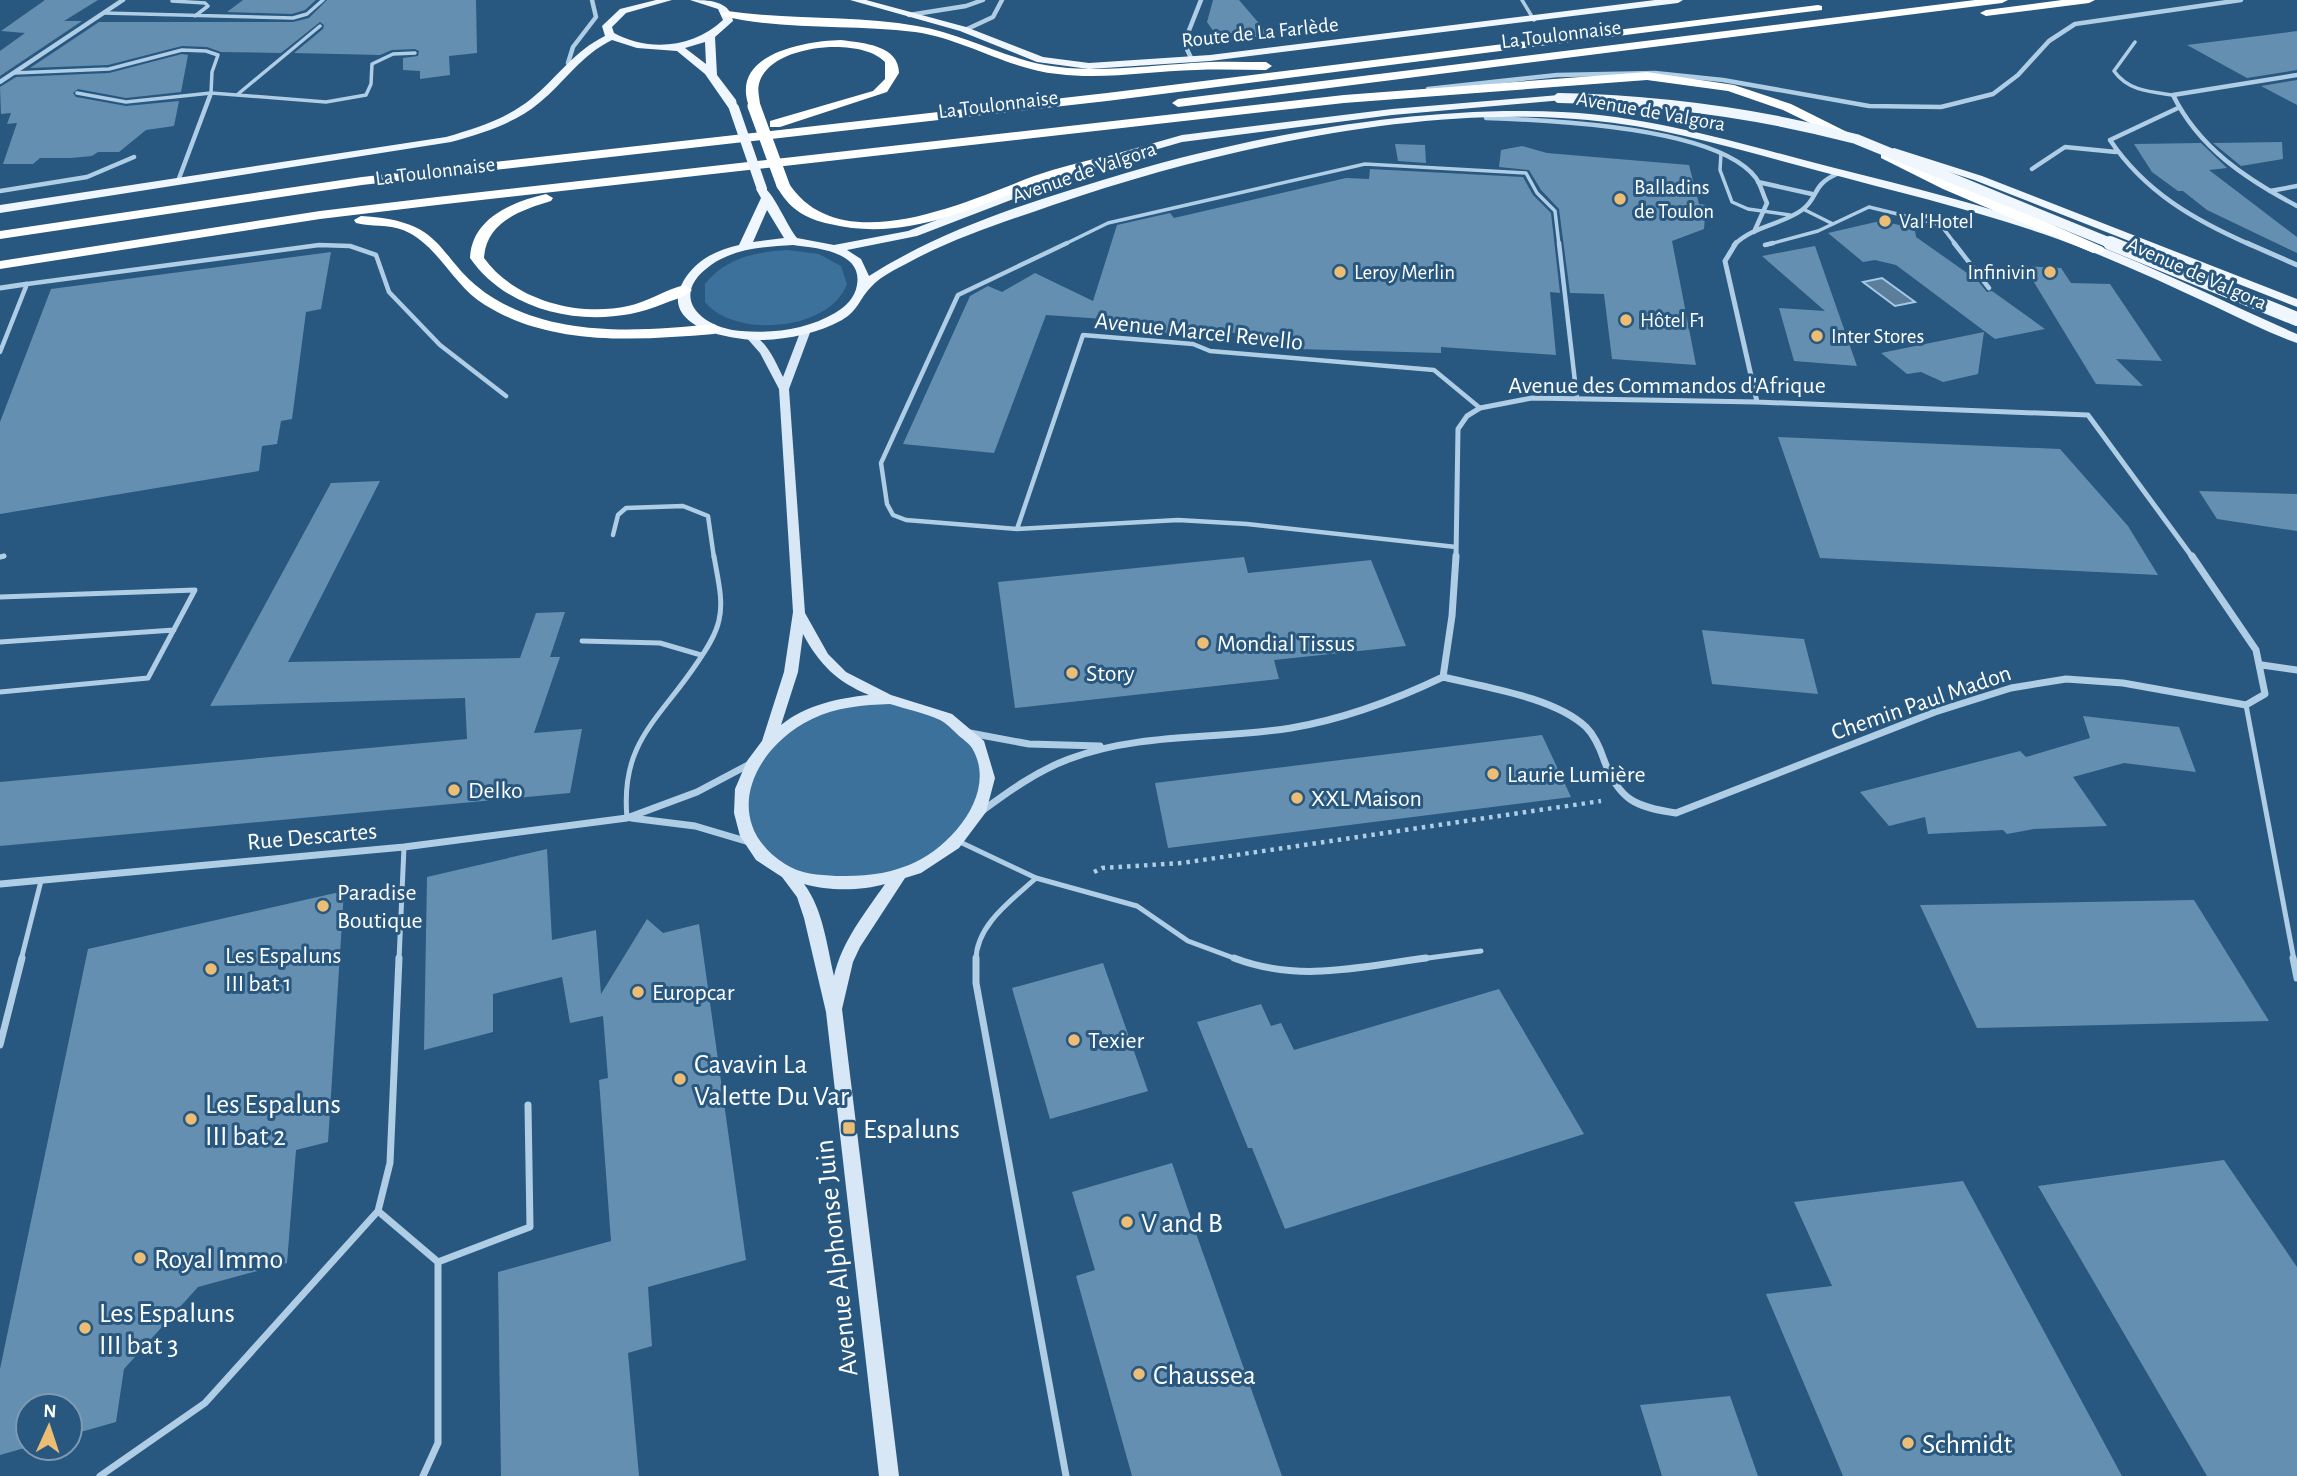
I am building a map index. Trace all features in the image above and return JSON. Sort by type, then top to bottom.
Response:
[{"type":"highway","name":"La Toulonnaise","points":[[0,257],[435,192],[993,127],[2002,0]]},
{"type":"highway","points":[[994,138],[2089,0]]},
{"type":"highway","name":"La Toulonnaise","points":[[0,235],[349,183],[1107,97],[1831,6]]},
{"type":"highway","points":[[727,14],[775,21],[876,24],[917,29],[972,43],[1027,66],[1079,73],[1196,66],[1303,65],[1452,53]]},
{"type":"highway","points":[[641,150],[754,129],[855,101],[887,87],[894,66],[881,52],[858,46],[829,44],[797,49],[757,69],[749,86],[754,106],[783,186],[793,202],[814,215],[841,222],[890,226],[952,214],[1035,180],[1106,160]]},
{"type":"highway","points":[[0,265],[320,215],[1344,99],[1647,76],[1710,83],[1758,96],[1799,112],[1948,186],[2098,250]]},
{"type":"highway","points":[[655,177],[557,195],[522,206],[484,232],[479,241],[477,258],[488,275],[506,288],[570,311],[622,312],[684,290]]},
{"type":"highway","points":[[157,240],[324,222],[390,222],[407,226],[433,241],[453,270],[478,294],[503,309],[540,324],[594,333],[622,334],[715,329]]},
{"type":"main road","points":[[654,0],[661,1]]},
{"type":"main road","points":[[667,0],[638,5],[612,18],[607,26],[612,36],[624,43],[652,47],[673,46],[710,36],[722,29],[727,21],[727,14],[721,7],[695,0]]},
{"type":"main road","name":"Route de La Farlède","points":[[855,0],[965,30],[1032,57],[1062,64],[1110,66],[1192,60],[1534,20],[1678,0]]},
{"type":"main road","points":[[611,6],[612,18]]},
{"type":"main road","points":[[0,209],[400,150],[458,137],[505,120],[533,103],[583,50],[612,36]]},
{"type":"main road","points":[[710,36],[712,76]]},
{"type":"main road","points":[[568,63],[624,43]]},
{"type":"main road","points":[[673,46],[692,53],[726,90],[764,194],[793,242]]},
{"type":"main road","points":[[715,329],[689,312],[684,302],[684,290],[691,277],[704,265],[744,248],[793,242],[835,248],[889,241],[933,229],[1106,160],[1178,139],[1235,129],[1446,106],[1559,98],[1638,99],[1708,107],[1793,122],[1978,178],[2297,303]]},
{"type":"main road","name":"Avenue de Valgora","points":[[715,329],[750,336],[806,330],[841,315],[862,295],[866,284],[888,269],[933,246],[1157,167],[1279,139],[1462,117],[1535,114],[1609,119],[1700,137],[1992,214],[2098,250],[2297,339]]},
{"type":"main road","points":[[1875,145],[2297,319]]},
{"type":"main road","points":[[744,248],[764,194]]},
{"type":"main road","points":[[835,248],[859,264],[865,274],[866,284]]},
{"type":"main road","points":[[784,389],[806,330]]},
{"type":"main road","points":[[750,336],[765,352],[784,389],[799,612],[791,672],[769,741]]},
{"type":"main road","points":[[799,612],[814,646],[833,672],[890,699]]},
{"type":"main road","points":[[890,699],[921,704],[939,712],[970,733],[984,756],[989,783],[982,811],[960,842],[932,863],[898,877],[869,884],[812,881],[787,872],[767,859],[752,843],[743,824],[739,804],[742,783],[751,764],[769,741],[794,722],[824,708],[857,700],[890,699]]},
{"type":"main road","name":"Avenue Alphonse Juin","points":[[787,872],[804,895],[812,918],[834,1012],[885,1469]]},
{"type":"main road","name":"Avenue Alphonse Juin","points":[[834,1012],[845,962],[854,943],[898,877]]},
{"type":"street","points":[[0,82],[123,0]]},
{"type":"street","points":[[568,63],[569,53],[597,16],[598,9],[593,0]]},
{"type":"street","points":[[909,15],[966,6],[984,0]]},
{"type":"street","points":[[965,30],[992,19],[1001,8],[1002,0]]},
{"type":"street","points":[[1192,60],[1184,43],[1201,0]]},
{"type":"street","points":[[1344,99],[1527,77],[1653,73],[1691,76],[1840,100],[1941,106],[1977,100],[2008,87],[2053,36],[2075,24],[2241,0]]},
{"type":"street","points":[[2297,75],[2173,95],[2178,108],[2205,142],[2270,191],[2297,206]]},
{"type":"street","points":[[178,181],[211,93]]},
{"type":"street","points":[[2178,108],[2109,140],[2122,163],[2192,217],[2297,265]]},
{"type":"street","points":[[1462,117],[1597,124],[1721,153],[1748,169],[1767,202],[1754,232]]},
{"type":"street","points":[[2032,169],[2065,147],[2116,152]]},
{"type":"street","points":[[0,191],[86,178],[120,167],[134,157]]},
{"type":"street","points":[[1757,402],[1725,261],[1734,243],[1803,209],[1818,181],[1839,173]]},
{"type":"street","points":[[1758,183],[1769,182],[1795,193],[1812,194]]},
{"type":"street","points":[[2270,191],[2297,186]]},
{"type":"street","points":[[0,288],[27,284]]},
{"type":"street","name":"Avenue des Commandos d'Afrique","points":[[1443,677],[1449,649],[1456,547],[1458,429],[1466,416],[1480,408],[1532,398],[1757,402],[2088,415],[2188,550],[2256,650],[2262,665]]},
{"type":"street","points":[[2246,705],[2265,694],[2262,665],[2297,670]]},
{"type":"street","points":[[982,811],[1039,771],[1087,753],[1122,746],[1291,728],[1343,717],[1388,702],[1443,677]]},
{"type":"street","name":"Chemin Paul Madon","points":[[1443,677],[1551,708],[1585,726],[1598,746],[1615,790],[1640,808],[1676,813],[1934,712],[2011,688],[2066,679],[2123,683],[2246,705]]},
{"type":"street","points":[[970,733],[1029,744],[1122,746]]},
{"type":"street","points":[[627,818],[697,792],[751,764]]},
{"type":"street","points":[[627,818],[695,826],[752,843]]},
{"type":"street","name":"Rue Descartes","points":[[0,884],[404,846],[627,818]]},
{"type":"lane","points":[[104,13],[293,18],[307,14],[323,0]]},
{"type":"lane","points":[[1522,0],[1534,20]]},
{"type":"lane","points":[[172,1],[205,3],[208,6],[195,16]]},
{"type":"lane","points":[[238,94],[320,26]]},
{"type":"lane","points":[[2135,41],[2115,71],[2119,80],[2141,89],[2173,95]]},
{"type":"lane","points":[[14,73],[101,69],[125,66],[169,50],[207,50],[218,55],[211,93]]},
{"type":"lane","points":[[77,93],[93,100],[112,102],[211,93],[280,100],[351,99],[366,95],[371,84],[372,64],[380,58],[415,53]]},
{"type":"lane","points":[[1721,153],[1720,170],[1732,202],[1748,209],[1790,215]]},
{"type":"lane","points":[[1456,547],[1247,524],[1178,520],[1099,522],[1017,529],[906,520],[893,515],[887,504],[881,463],[958,295],[1108,223],[1365,164],[1525,173],[1537,193],[1555,211],[1577,399]]},
{"type":"lane","points":[[1765,245],[1833,224],[1869,207],[1934,223],[1943,228],[1989,288]]},
{"type":"lane","points":[[1803,209],[1833,224]]},
{"type":"lane","points":[[0,352],[27,284],[319,245],[350,246],[376,255],[389,292],[440,345],[506,396]]},
{"type":"lane","name":"Avenue Marcel Revello","points":[[1017,529],[1083,335],[1194,344],[1210,351],[1434,370],[1480,408]]},
{"type":"lane","points":[[613,535],[618,514],[626,509],[683,506],[708,516],[720,620],[701,655],[636,747],[622,798],[627,818]]},
{"type":"lane","points":[[0,597],[195,590],[148,678],[0,692]]},
{"type":"lane","points":[[0,642],[174,630]]},
{"type":"lane","points":[[582,641],[660,643],[701,655]]},
{"type":"lane","points":[[2246,705],[2297,978]]},
{"type":"lane","points":[[960,842],[1036,878],[1137,906],[1188,941],[1249,964],[1309,974],[1481,951]]},
{"type":"lane","points":[[100,1476],[205,1403],[378,1211],[390,1163],[404,846]]},
{"type":"lane","points":[[1036,878],[990,920],[976,949],[975,983],[1066,1476]]},
{"type":"lane","points":[[0,1045],[41,881]]},
{"type":"lane","points":[[438,1262],[530,1227],[528,1105]]},
{"type":"lane","points":[[378,1211],[438,1262],[438,1443],[423,1476]]},
{"type":"path","points":[[1101,868],[1182,863],[1605,801]]},
{"type":"shaded area","points":[[787,250],[819,254],[841,266],[847,284],[837,300],[822,312],[803,320],[759,325],[719,314],[705,302],[705,284],[722,268],[742,258]]},
{"type":"shaded area","points":[[1882,278],[1915,302],[1895,306],[1863,282]]},
{"type":"shaded area","points":[[857,700],[921,704],[970,733],[989,783],[960,842],[869,884],[787,872],[752,843],[742,783],[794,722]]},
{"type":"building","points":[[45,0],[98,0],[64,21],[82,21],[0,76],[0,51],[25,33],[1,31]]},
{"type":"building","points":[[243,0],[316,0],[305,10],[292,14],[227,12]]},
{"type":"building","points":[[327,0],[476,0],[477,53],[449,56],[450,75],[420,79],[420,71],[403,70],[403,58],[418,56],[419,51],[415,49],[392,50],[380,55],[294,53],[323,29],[324,25],[320,22],[281,53],[221,52],[207,47],[182,46],[108,65],[30,68],[99,22],[293,22],[309,18]]},
{"type":"building","points":[[1213,0],[1239,0],[1269,35],[1221,42],[1207,22]]},
{"type":"building","points":[[2297,31],[2297,70],[2247,78],[2187,45]]},
{"type":"building","points":[[182,54],[188,55],[181,92],[126,98],[78,89],[73,93],[76,97],[126,106],[179,101],[174,126],[146,130],[119,152],[98,152],[92,156],[71,158],[40,158],[33,164],[3,164],[17,123],[7,124],[11,113],[1,114],[0,87],[16,77],[109,73]]},
{"type":"building","points":[[2297,80],[2297,105],[2261,86]]},
{"type":"building","points":[[2282,142],[2283,159],[2241,166],[2213,143]]},
{"type":"building","points":[[2201,143],[2227,168],[2209,170],[2297,237],[2297,253],[2207,210],[2183,191],[2178,191],[2152,172],[2134,144]]},
{"type":"building","points":[[1395,144],[1425,145],[1426,163],[1398,161]]},
{"type":"building","points":[[1522,146],[1547,153],[1689,165],[1699,204],[1706,205],[1704,229],[1672,241],[1696,365],[1612,359],[1604,294],[1570,293],[1559,209],[1541,190],[1529,170],[1499,167],[1501,150]]},
{"type":"building","name":"Leroy Merlin","points":[[1370,169],[1523,177],[1533,195],[1551,213],[1560,293],[1550,292],[1556,355],[1441,347],[1441,353],[1297,349],[1302,338],[1206,331],[1196,335],[1115,329],[1118,320],[1046,315],[994,453],[903,444],[970,296],[988,286],[1002,292],[1035,273],[1093,301],[1117,225],[1170,213],[1174,218],[1346,178],[1369,179]]},
{"type":"building","points":[[1880,221],[1909,227],[1915,231],[1916,237],[1977,280],[1987,292],[1992,291],[2045,329],[1995,339],[1896,265],[1875,260],[1863,262],[1828,233]]},
{"type":"building","points":[[1815,246],[1857,366],[1794,361],[1779,308],[1825,311],[1762,256]]},
{"type":"building","points":[[331,252],[321,309],[306,312],[292,419],[281,421],[277,444],[262,446],[259,471],[0,514],[0,422],[51,289]]},
{"type":"building","points":[[2024,266],[2061,268],[2071,283],[2110,284],[2162,361],[2116,359],[2143,386],[2096,384]]},
{"type":"building","points":[[1984,332],[1978,374],[1943,382],[1921,372],[1907,374],[1881,353]]},
{"type":"building","points":[[1778,437],[2060,449],[2128,526],[2158,575],[1820,558]]},
{"type":"building","points":[[380,481],[288,662],[520,658],[536,613],[565,612],[550,657],[560,657],[534,733],[582,729],[570,793],[0,846],[0,782],[467,739],[465,698],[210,706],[331,483]]},
{"type":"building","points":[[2199,491],[2297,494],[2297,531],[2217,519]]},
{"type":"building","points":[[1244,557],[1248,573],[1371,560],[1406,646],[1274,660],[1279,679],[1015,708],[998,582]]},
{"type":"building","points":[[1702,630],[1804,639],[1818,694],[1712,684]]},
{"type":"building","points":[[2083,716],[2179,727],[2196,772],[2124,763],[2073,777],[2107,826],[2034,829],[2007,834],[2003,830],[1928,834],[1925,817],[1889,826],[1860,792],[2020,751],[2026,757],[2090,738]]},
{"type":"building","name":"XXL Maison","points":[[1542,735],[1571,797],[1168,848],[1155,783]]},
{"type":"building","points":[[547,849],[552,940],[596,930],[601,994],[647,919],[663,933],[699,924],[746,1260],[648,1287],[652,1346],[628,1353],[639,1476],[501,1476],[498,1272],[611,1241],[599,1080],[608,1078],[603,1016],[570,1023],[562,977],[493,994],[493,1032],[424,1050],[427,877]]},
{"type":"building","points":[[344,891],[328,1142],[296,1150],[287,1263],[198,1287],[124,1369],[116,1422],[84,1431],[84,1392],[14,1392],[14,1451],[0,1455],[0,1369],[88,949]]},
{"type":"building","points":[[2194,900],[2269,1021],[1977,1028],[1920,905]]},
{"type":"building","points":[[1103,963],[1148,1091],[1050,1119],[1012,988]]},
{"type":"building","points":[[1499,989],[1584,1134],[1285,1229],[1252,1148],[1248,1148],[1197,1022],[1261,1004],[1271,1026],[1281,1023],[1294,1050]]},
{"type":"building","points":[[2224,1160],[2297,1267],[2297,1476],[2207,1476],[2038,1186]]},
{"type":"building","points":[[1172,1163],[1282,1476],[1132,1476],[1076,1276],[1095,1270],[1072,1192]]},
{"type":"building","points":[[1963,1181],[2122,1476],[1843,1476],[1766,1294],[1832,1286],[1794,1202]]},
{"type":"building","points":[[1730,1396],[1758,1476],[1662,1476],[1640,1405]]},
{"type":"place","name":"Balladins de Toulon","points":[[1620,199]]},
{"type":"place","name":"Val'Hotel","points":[[1885,221]]},
{"type":"place","name":"Leroy Merlin","points":[[1340,272]]},
{"type":"place","name":"Infinivin","points":[[2050,272]]},
{"type":"place","name":"Hôtel F1","points":[[1626,320]]},
{"type":"place","name":"Inter Stores","points":[[1817,336]]},
{"type":"place","name":"Mondial Tissus","points":[[1203,643]]},
{"type":"place","name":"Story","points":[[1072,673]]},
{"type":"place","name":"Laurie Lumière","points":[[1493,774]]},
{"type":"place","name":"Delko","points":[[454,790]]},
{"type":"place","name":"XXL Maison","points":[[1297,798]]},
{"type":"place","name":"Paradise Boutique","points":[[323,906]]},
{"type":"place","name":"Les Espaluns III bat 1","points":[[211,969]]},
{"type":"place","name":"Europcar","points":[[638,992]]},
{"type":"place","name":"Texier","points":[[1074,1040]]},
{"type":"place","name":"Cavavin La Valette Du Var","points":[[680,1079]]},
{"type":"place","name":"Les Espaluns III bat 2","points":[[191,1119]]},
{"type":"place","name":"Espaluns","points":[[849,1128]]},
{"type":"place","name":"V and B","points":[[1127,1222]]},
{"type":"place","name":"Royal Immo","points":[[140,1258]]},
{"type":"place","name":"Les Espaluns III bat 3","points":[[85,1328]]},
{"type":"place","name":"Chaussea","points":[[1139,1374]]},
{"type":"place","name":"Schmidt","points":[[1908,1443]]}]
